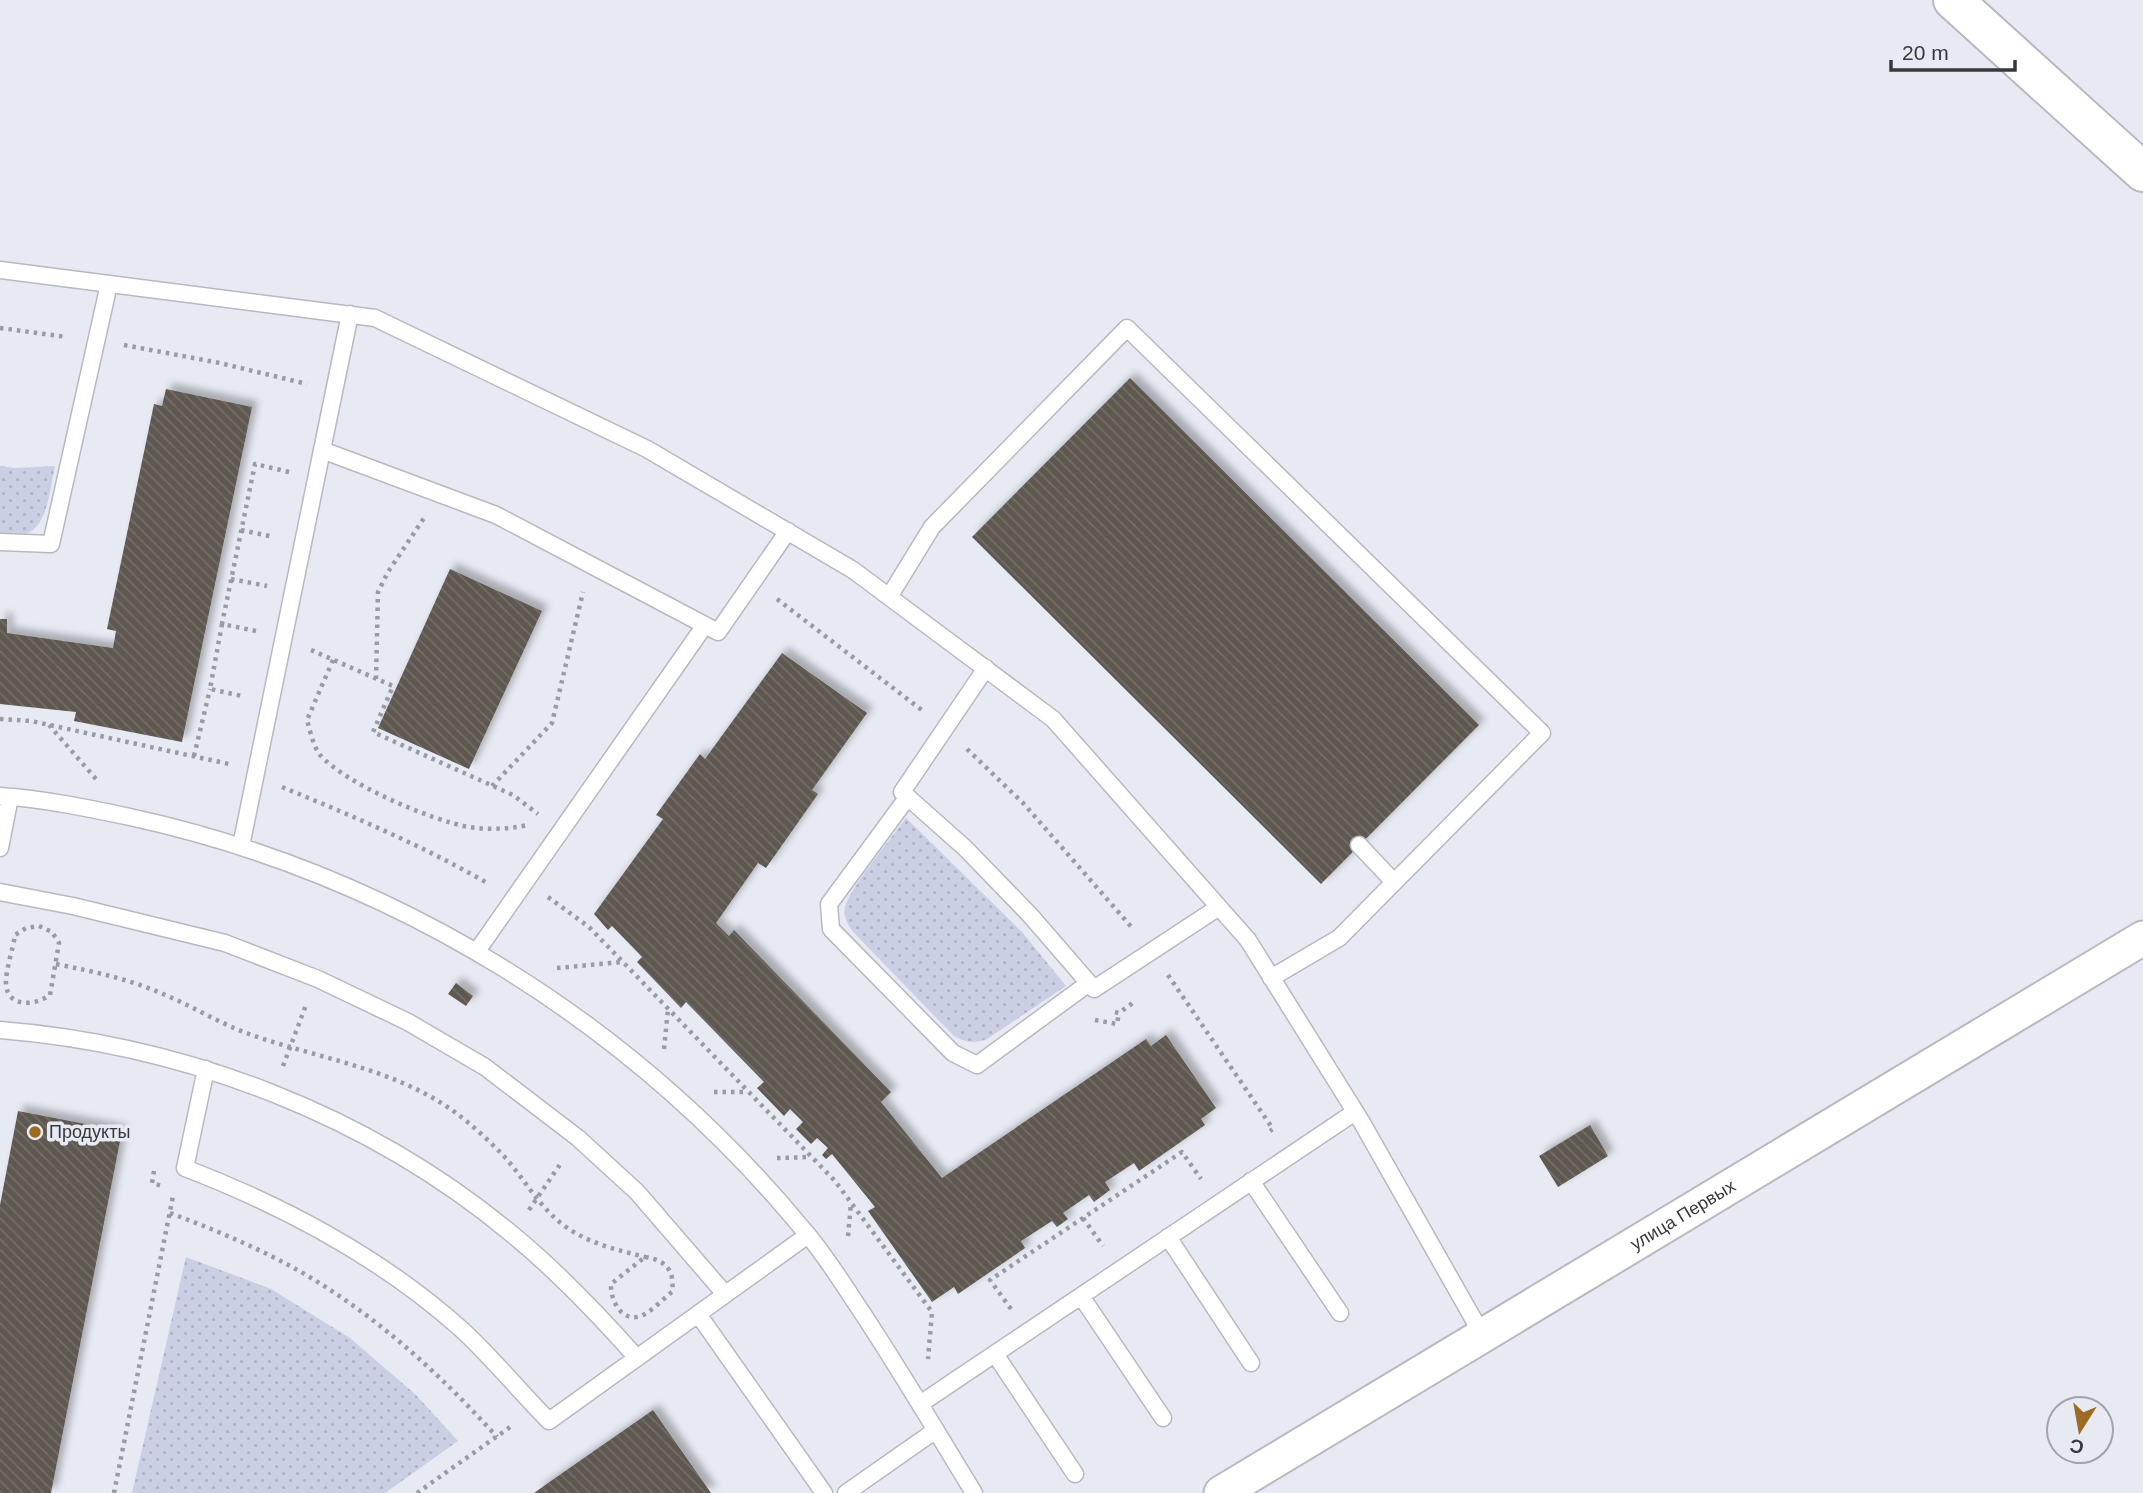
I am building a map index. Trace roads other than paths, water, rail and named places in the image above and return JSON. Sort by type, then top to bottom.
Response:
[{"type":"main road","points":[[1953,0],[2143,172]]},
{"type":"street","name":"улица Первых","points":[[1221,1493],[2143,938]]},
{"type":"lane","points":[[0,270],[375,318],[647,449],[853,570],[1053,719],[1248,940],[1355,1112],[1483,1336]]},
{"type":"lane","points":[[0,542],[51,544],[109,284]]},
{"type":"lane","points":[[241,846],[349,314]]},
{"type":"lane","points":[[889,597],[932,527],[1127,328],[1542,733],[1339,938],[1271,978]]},
{"type":"lane","points":[[322,450],[496,515],[718,632],[788,531]]},
{"type":"lane","points":[[477,951],[705,625]]},
{"type":"lane","points":[[986,668],[902,792],[965,848],[1030,915],[1094,989],[1219,907]]},
{"type":"lane","points":[[0,848],[5,796],[85,807],[168,825],[241,846],[331,880],[410,915],[477,951],[557,1002],[626,1053],[691,1110],[752,1170],[808,1235],[903,1375],[974,1493]]},
{"type":"lane","points":[[907,797],[829,904],[831,929],[953,1053],[977,1065],[1089,983]]},
{"type":"lane","points":[[1359,845],[1394,882]]},
{"type":"lane","points":[[0,892],[73,906],[225,943],[317,979],[408,1021],[485,1067],[578,1138],[637,1192],[725,1294]]},
{"type":"lane","points":[[0,1030],[97,1042],[206,1069],[273,1093],[337,1121],[398,1154],[457,1192],[512,1234],[559,1276],[637,1357]]},
{"type":"lane","points":[[206,1069],[185,1168],[246,1192],[332,1237],[399,1279],[462,1330],[549,1421],[808,1235]]},
{"type":"lane","points":[[920,1404],[1355,1112]]},
{"type":"lane","points":[[1251,1181],[1340,1313]]},
{"type":"lane","points":[[1168,1237],[1251,1363]]},
{"type":"lane","points":[[1082,1296],[1163,1418]]},
{"type":"lane","points":[[698,1314],[824,1493]]},
{"type":"lane","points":[[995,1354],[1075,1474]]},
{"type":"lane","points":[[846,1493],[936,1430]]},
{"type":"place","name":"Продукты","points":[[35,1132]]}]
